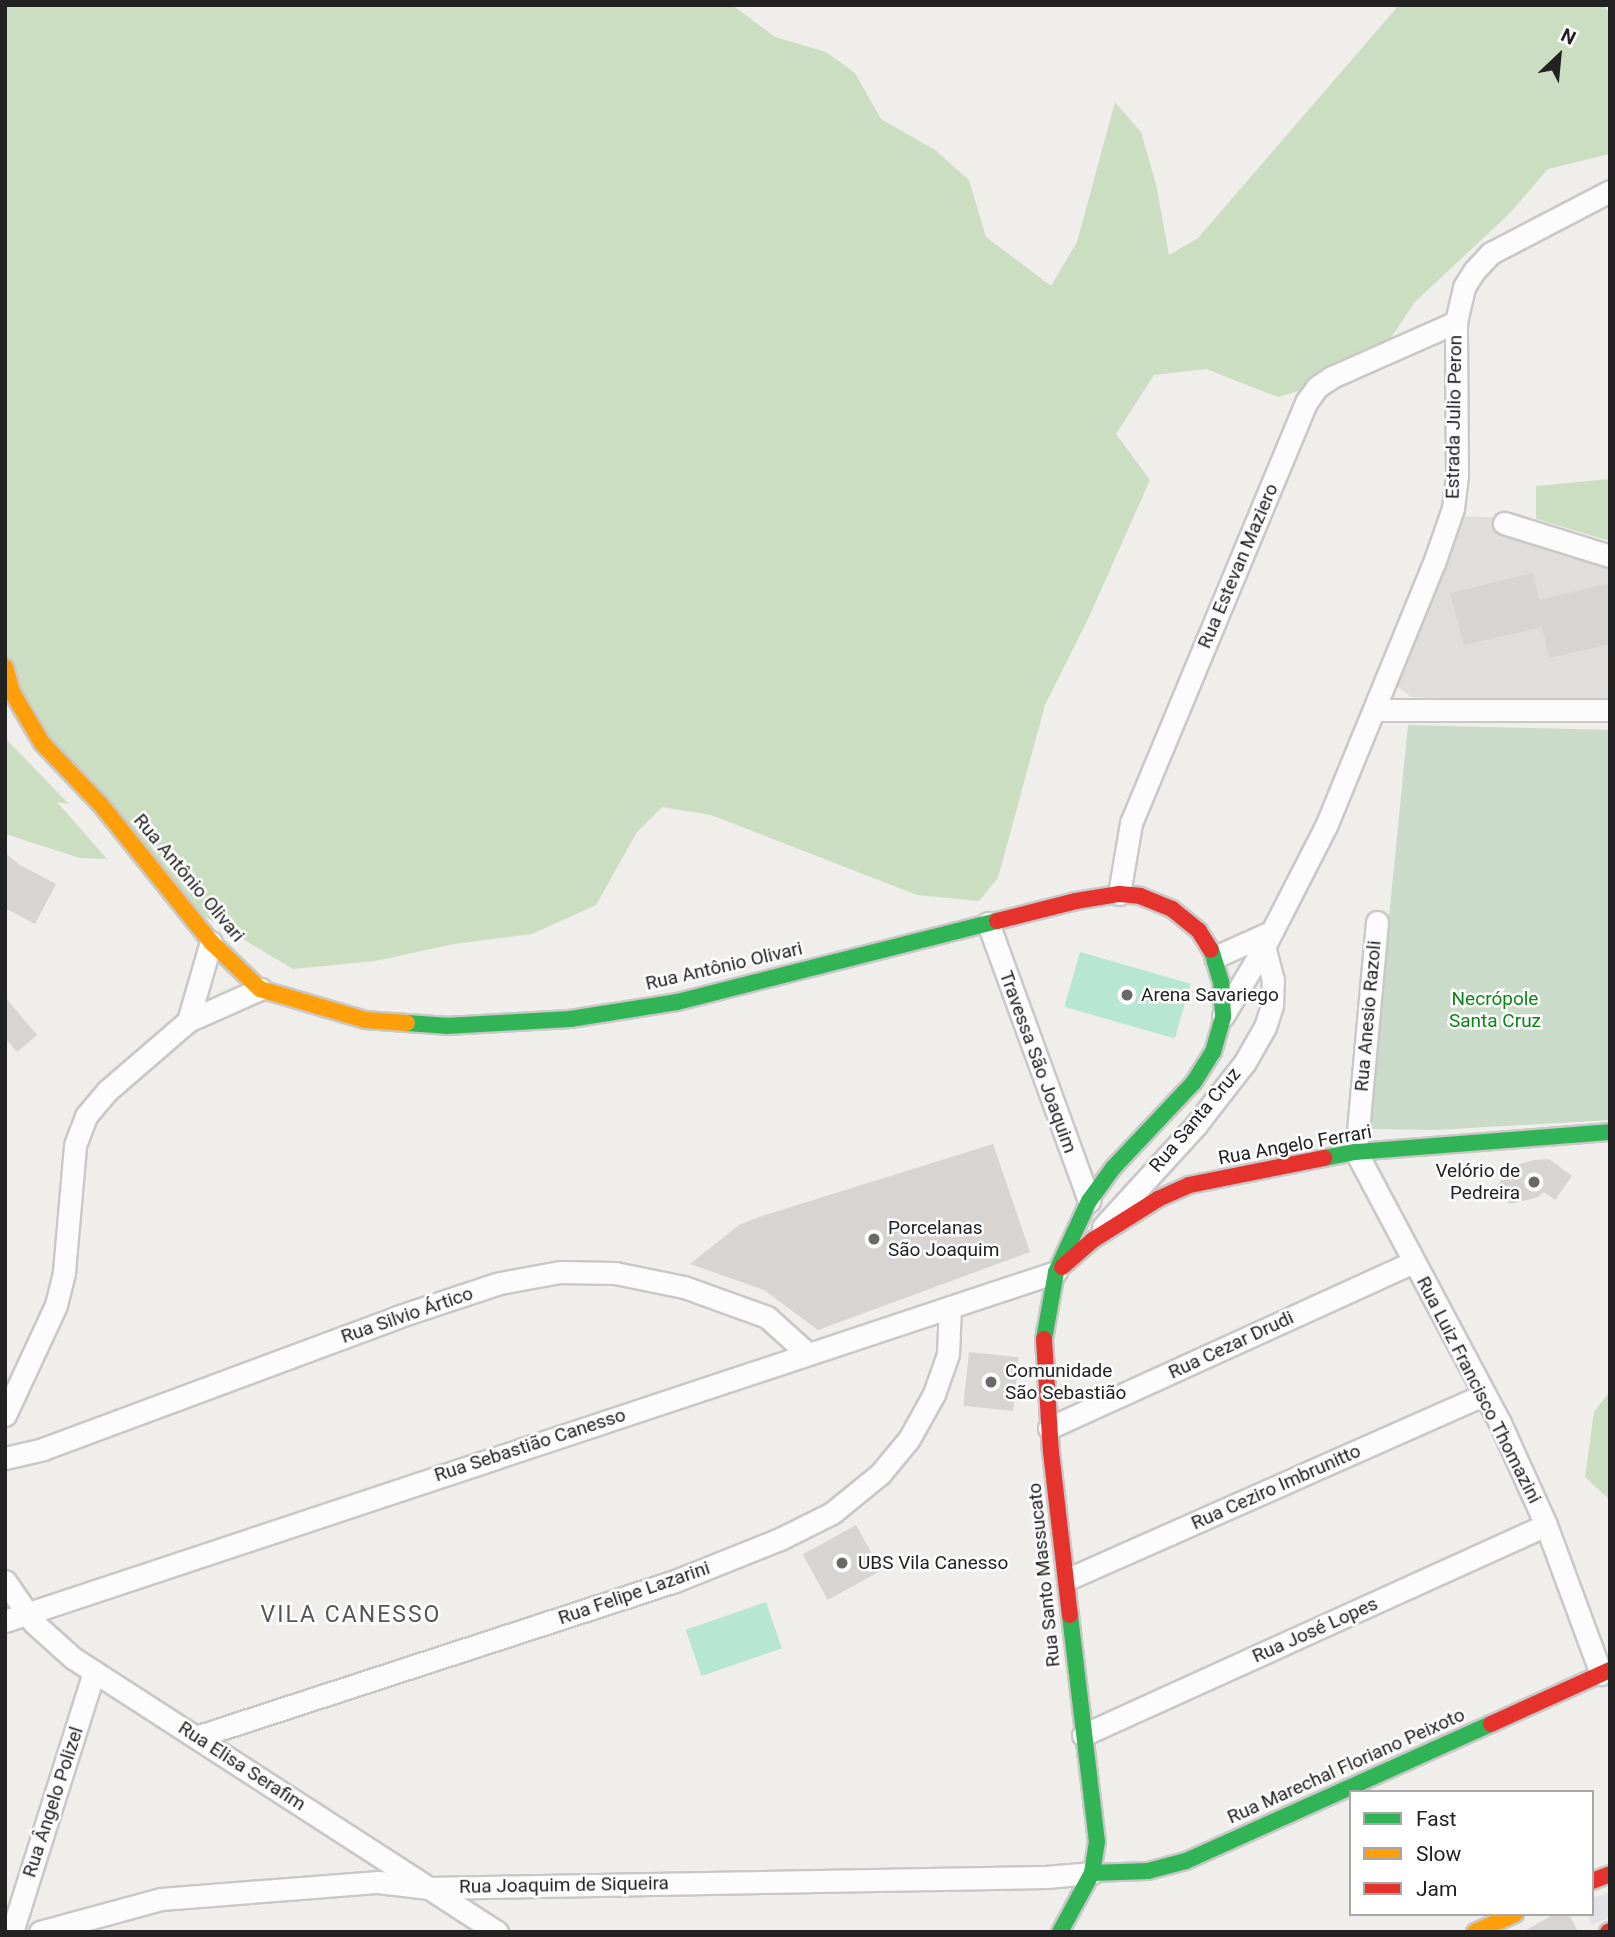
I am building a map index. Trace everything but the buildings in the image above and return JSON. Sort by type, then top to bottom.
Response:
[{"type":"street","name":"Estrada Julio Peron","points":[[1223,1016],[1268,940],[1326,825],[1453,508],[1457,475],[1456,322],[1464,287],[1474,271],[1491,253],[1610,191]]},
{"type":"street","name":"Rua Estevan Maziero","points":[[1119,894],[1131,823],[1307,401],[1317,387],[1332,377],[1456,322]]},
{"type":"street","points":[[1504,523],[1610,556]]},
{"type":"street","name":"Rua Antônio Olivari","points":[[5,667],[12,692],[42,743],[101,805],[211,942],[260,989],[365,1020],[446,1026],[570,1019],[677,1002],[1076,901],[1119,894],[1140,896],[1172,909],[1199,931],[1215,957],[1221,982],[1223,1016],[1213,1052],[1194,1082],[1113,1168],[1089,1200],[1056,1272]]},
{"type":"street","points":[[1374,710],[1610,710]]},
{"type":"street","name":"Rua Anesio Razoli","points":[[1356,1153],[1377,922]]},
{"type":"street","name":"Travessa São Joaquim","points":[[988,923],[1089,1200]]},
{"type":"street","points":[[1215,957],[1268,940]]},
{"type":"street","name":"Rua Santa Cruz","points":[[1093,1240],[1113,1213],[1196,1125],[1258,1039],[1272,1005],[1273,980],[1268,940]]},
{"type":"street","points":[[188,1021],[211,942]]},
{"type":"street","points":[[5,1415],[56,1305],[64,1272],[75,1145],[86,1116],[107,1091],[188,1021],[260,989]]},
{"type":"street","name":"Rua Angelo Ferrari","points":[[1056,1272],[1093,1240],[1158,1199],[1189,1185],[1356,1153],[1610,1132]]},
{"type":"street","name":"Rua Luiz Francisco Thomazini","points":[[1356,1153],[1485,1394],[1546,1525],[1605,1672]]},
{"type":"street","name":"Rua Cezar Drudi","points":[[1049,1428],[1413,1262]]},
{"type":"street","name":"Rua Silvio Ártico","points":[[5,1458],[43,1449],[397,1317],[500,1283],[560,1272],[615,1273],[684,1287],[767,1317],[807,1353]]},
{"type":"street","name":"Rua Sebastião Canesso","points":[[5,1622],[1021,1281],[1056,1272]]},
{"type":"street","name":"Rua Santo Massucato","points":[[1056,1272],[1046,1317],[1043,1352],[1049,1428],[1097,1842],[1092,1873]]},
{"type":"street","name":"Rua Felipe Lazarini","points":[[196,1737],[675,1581],[780,1539],[832,1513],[880,1474],[909,1439],[928,1405],[948,1354],[950,1307]]},
{"type":"street","name":"Rua Ceziro Imbrunitto","points":[[1068,1579],[1485,1394]]},
{"type":"street","name":"Rua José Lopes","points":[[1083,1735],[1546,1525]]},
{"type":"street","name":"Rua Elisa Serafim","points":[[5,1581],[34,1623],[72,1658],[497,1932]]},
{"type":"street","name":"Rua Ângelo Polizel","points":[[12,1932],[94,1672]]},
{"type":"street","name":"Rua Marechal Floriano Peixoto","points":[[1092,1873],[1148,1871],[1186,1861],[1605,1672]]},
{"type":"street","points":[[1060,1932],[1092,1873]]},
{"type":"street","name":"Rua Joaquim de Siqueira","points":[[40,1932],[162,1899],[378,1882],[429,1888],[1032,1877],[1092,1873]]},
{"type":"street","points":[[1475,1932],[1511,1916]]},
{"type":"shaded area","points":[[1458,516],[1506,518],[1610,551],[1610,703],[1411,697],[1394,684]]},
{"type":"shaded area","points":[[1610,1892],[1610,1917],[1592,1925],[1588,1916],[1594,1916],[1594,1897]]},
{"type":"green space","points":[[5,5],[732,5],[775,37],[826,52],[855,73],[881,119],[935,150],[969,180],[986,237],[1051,286],[1077,242],[1115,102],[1141,132],[1156,184],[1169,255],[1198,238],[1399,5],[1603,5],[1610,13],[1610,154],[1548,169],[1509,214],[1415,302],[1386,345],[1350,376],[1278,397],[1206,369],[1154,375],[1116,434],[1150,480],[1089,617],[1045,705],[998,878],[979,901],[917,895],[711,815],[662,807],[637,832],[596,905],[532,934],[454,944],[375,961],[293,969],[202,915],[47,743],[5,670]]},
{"type":"green space","points":[[1610,479],[1610,541],[1536,519],[1536,486]]},
{"type":"green space","name":"Necrópole Santa Cruz","points":[[1408,725],[1610,730],[1610,1120],[1436,1130],[1368,1129]]},
{"type":"green space","points":[[5,738],[69,804],[57,802],[107,859],[80,858],[5,834]]},
{"type":"green space","name":"Arena Savariego","points":[[1080,952],[1191,984],[1175,1038],[1064,1007]]},
{"type":"green space","points":[[1610,1391],[1610,1500],[1585,1477],[1594,1412]]},
{"type":"green space","points":[[766,1602],[782,1648],[702,1676],[686,1630]]},
{"type":"traffic: fast","points":[[407,1023],[446,1026],[570,1019],[677,1002],[997,921]]},
{"type":"traffic: fast","points":[[1044,1339],[1056,1272],[1089,1201],[1113,1168],[1194,1082],[1213,1052],[1223,1016],[1221,982],[1211,950]]},
{"type":"traffic: fast","points":[[1324,1158],[1356,1152],[1610,1132]]},
{"type":"traffic: fast","points":[[1060,1932],[1092,1873],[1097,1842],[1070,1615]]},
{"type":"traffic: fast","points":[[1092,1873],[1148,1871],[1186,1861],[1491,1724]]},
{"type":"traffic: slow","points":[[5,667],[12,692],[42,743],[101,805],[211,942],[260,989],[365,1020],[407,1023]]},
{"type":"traffic: slow","points":[[1475,1932],[1511,1916]]},
{"type":"traffic: jam","points":[[997,921],[1076,901],[1119,894],[1140,896],[1172,909],[1199,931],[1211,950]]},
{"type":"traffic: jam","points":[[1062,1267],[1093,1240],[1158,1199],[1189,1185],[1324,1158]]},
{"type":"traffic: jam","points":[[1044,1339],[1051,1452],[1070,1615]]},
{"type":"traffic: jam","points":[[1491,1724],[1610,1670]]},
{"type":"traffic: jam","points":[[1594,1880],[1610,1874]]},
{"type":"place","name":"Arena Savariego","points":[[1127,995]]},
{"type":"place","name":"Velório de Pedreira","points":[[1534,1182]]},
{"type":"place","name":"Porcelanas São Joaquim","points":[[874,1239]]},
{"type":"place","name":"Comunidade São Sebastião","points":[[991,1382]]},
{"type":"place","name":"UBS Vila Canesso","points":[[842,1563]]},
{"type":"district","name":"VILA CANESSO","points":[[351,1615]]}]
